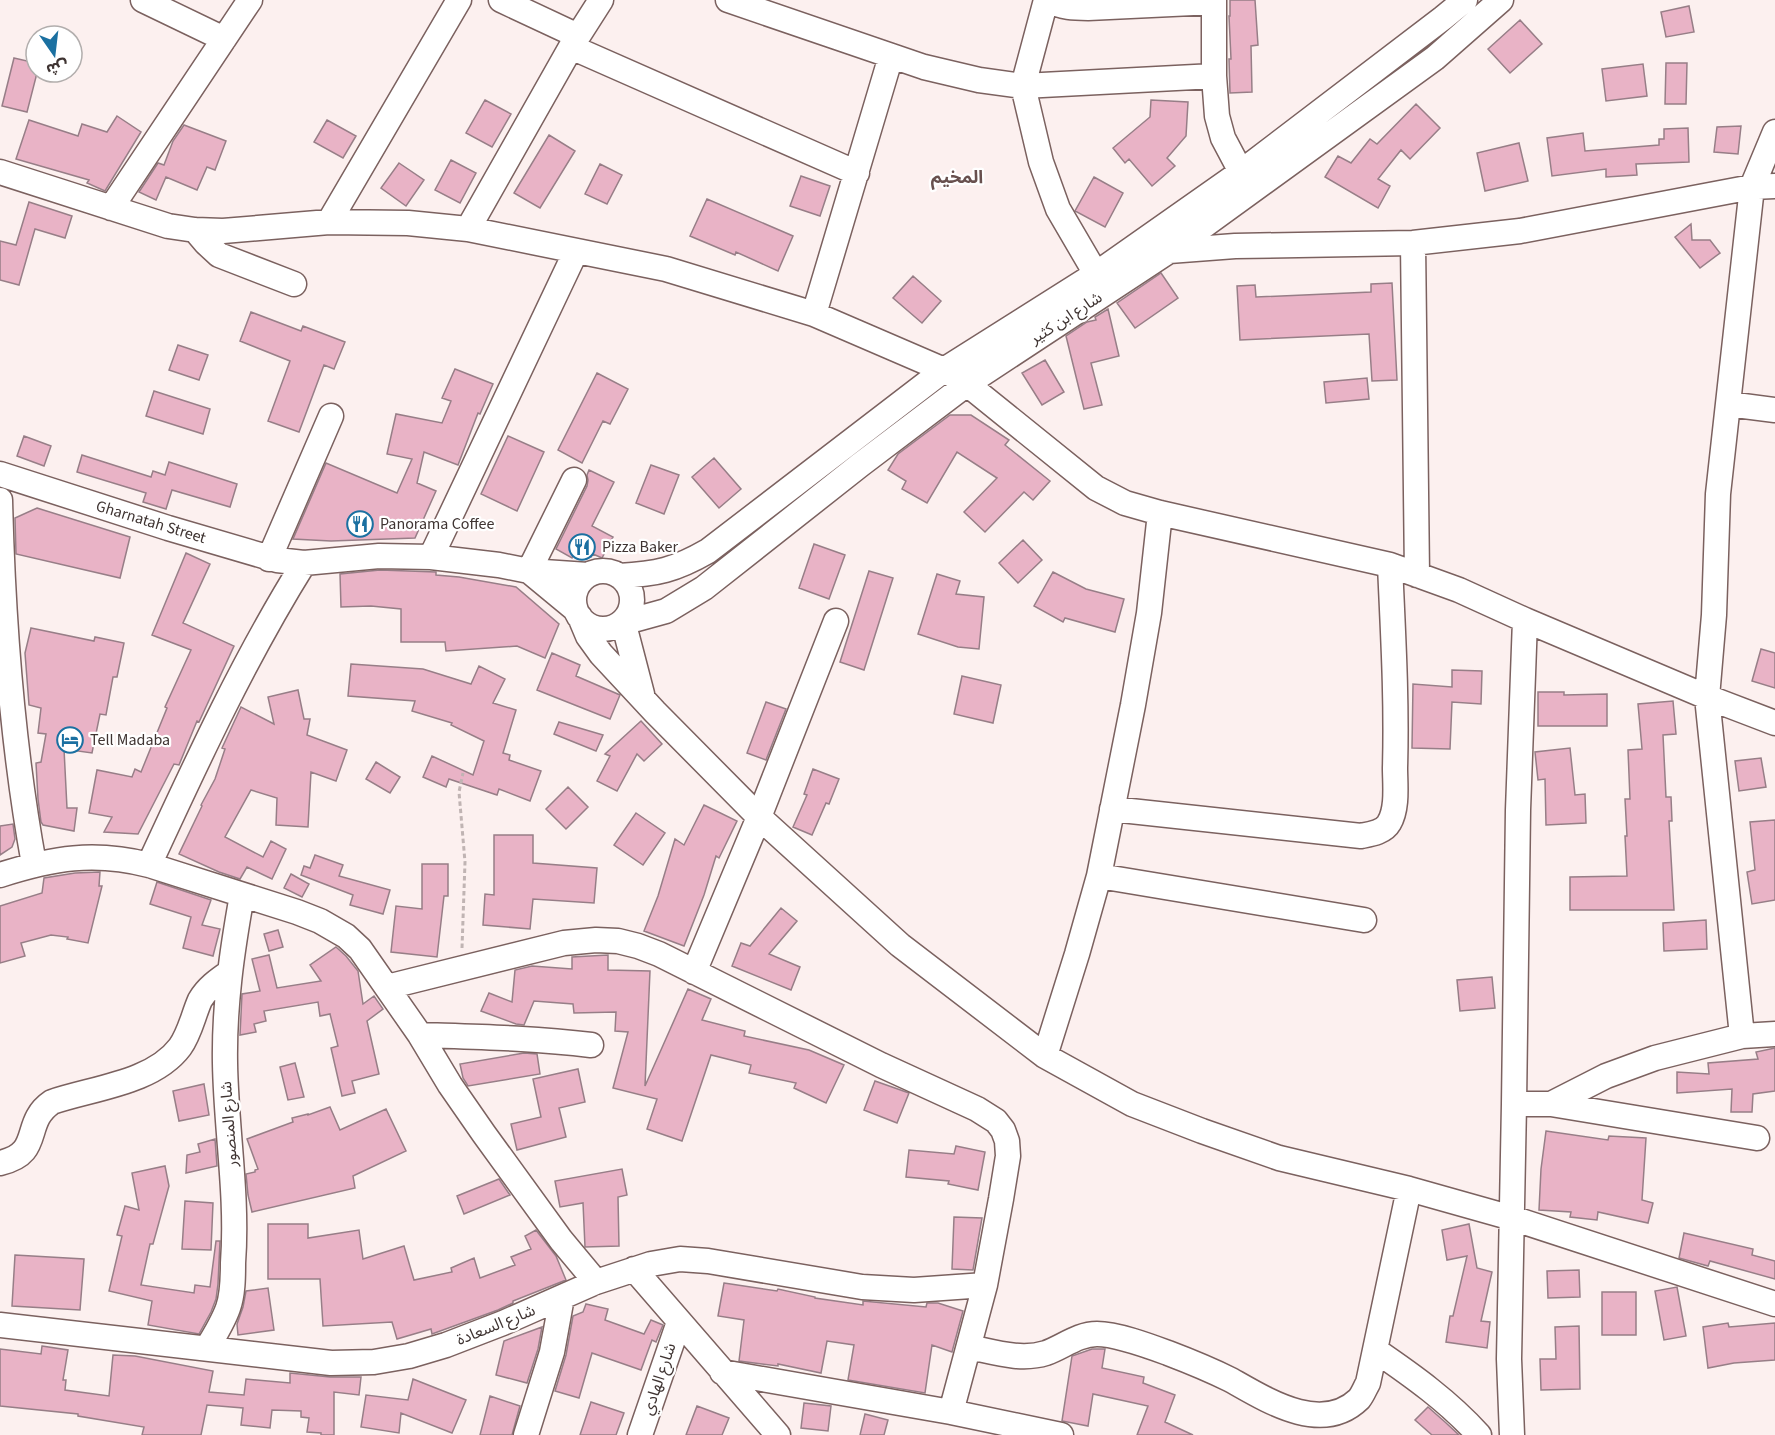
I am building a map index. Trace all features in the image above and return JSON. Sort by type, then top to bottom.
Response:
[{"type":"street","points":[[143,0],[224,39]]},
{"type":"street","points":[[111,208],[250,0]]},
{"type":"street","points":[[330,222],[459,0]]},
{"type":"street","points":[[501,0],[575,41],[856,173]]},
{"type":"street","points":[[468,229],[575,41],[601,0]]},
{"type":"street","points":[[728,0],[952,75],[1023,86],[1214,76]]},
{"type":"street","points":[[1096,274],[1058,209],[1041,162],[1023,86],[1047,0],[1068,8],[1214,1],[1214,76],[1217,116],[1223,138],[1241,172]]},
{"type":"street","name":"شارع ابن كثير","points":[[619,576],[650,574],[670,569],[708,551],[944,370],[1096,274],[1241,172],[1464,0]]},
{"type":"street","name":"شارع ابن كثير","points":[[623,621],[666,611],[704,588],[967,384],[1169,251],[1435,58],[1501,0]]},
{"type":"street","points":[[814,314],[891,56]]},
{"type":"street","points":[[1742,1036],[1707,697],[1715,605],[1718,494],[1728,404],[1775,132]]},
{"type":"street","points":[[0,172],[168,226],[223,231],[330,222],[408,223],[468,229],[666,269],[814,314],[944,370],[967,384],[1096,488],[1125,502],[1160,513],[1390,565],[1459,590],[1707,697],[1775,723]]},
{"type":"street","points":[[1169,251],[1235,246],[1413,243],[1520,231],[1764,187]]},
{"type":"street","points":[[195,230],[219,255],[294,284]]},
{"type":"street","points":[[1413,243],[1417,575]]},
{"type":"street","points":[[431,557],[576,251]]},
{"type":"street","points":[[1728,404],[1773,409]]},
{"type":"street","points":[[269,559],[331,416]]},
{"type":"street","name":"Gharnatah Street","points":[[0,474],[269,559],[304,563],[379,556],[431,557],[529,571],[588,575]]},
{"type":"street","points":[[574,480],[529,571],[578,613],[586,624],[595,628],[614,627],[629,614],[632,604],[627,583],[619,576],[598,571],[581,581],[576,590],[574,599],[578,613],[588,636],[601,654],[759,816],[900,945],[1045,1056],[1132,1104],[1279,1158],[1512,1218],[1775,1304]]},
{"type":"street","points":[[0,500],[13,727],[23,805],[34,864]]},
{"type":"street","points":[[1045,1056],[1099,876],[1149,614],[1160,513]]},
{"type":"street","points":[[149,865],[196,762],[242,670],[304,563]]},
{"type":"street","points":[[1112,809],[1361,836],[1380,831],[1389,823],[1394,807],[1395,786],[1396,712],[1390,565]]},
{"type":"street","points":[[1512,1435],[1509,1359],[1518,810],[1525,620]]},
{"type":"street","points":[[623,621],[643,699]]},
{"type":"street","points":[[694,972],[836,621]]},
{"type":"street","points":[[0,875],[51,861],[92,858],[130,860],[297,912],[320,921],[346,936],[360,949],[387,987],[484,1134],[561,1240],[596,1282]]},
{"type":"street","points":[[1099,876],[1364,920]]},
{"type":"street","name":"شارع المنصور","points":[[207,1348],[228,1306],[234,1254],[234,1198],[225,1062],[225,1022],[242,895]]},
{"type":"street","points":[[387,987],[564,943],[596,940],[638,945],[996,1120],[1007,1141],[1008,1156],[985,1284],[951,1412]]},
{"type":"street","points":[[0,1163],[15,1158],[23,1152],[28,1145],[36,1118],[43,1108],[52,1102],[142,1075],[158,1068],[170,1059],[187,1036],[200,1000],[217,981],[230,972]]},
{"type":"street","points":[[1551,1104],[1606,1076],[1645,1062],[1742,1036],[1775,1034]]},
{"type":"street","points":[[420,1035],[475,1036],[591,1045]]},
{"type":"street","points":[[1514,1104],[1551,1104],[1757,1138]]},
{"type":"street","points":[[969,1347],[1012,1356],[1031,1356],[1044,1353],[1081,1337],[1097,1334],[1130,1340],[1168,1353],[1228,1379],[1283,1410],[1316,1418],[1336,1415],[1346,1411],[1359,1398],[1368,1383],[1409,1190]]},
{"type":"street","name":"شارع السعادة","points":[[0,1325],[331,1363],[374,1362],[409,1356],[446,1345],[596,1282],[634,1269],[680,1259],[708,1260],[862,1287],[914,1290],[985,1284]]},
{"type":"street","points":[[634,1269],[778,1435]]},
{"type":"street","points":[[526,1435],[552,1352],[562,1297]]},
{"type":"street","name":"شارع الهادي","points":[[640,1435],[679,1322]]},
{"type":"street","points":[[1375,1350],[1438,1394],[1479,1435]]},
{"type":"street","points":[[722,1372],[951,1412],[1061,1435]]},
{"type":"path","points":[[461,968],[465,862],[459,792],[463,773]]},
{"type":"building","points":[[1230,0],[1255,0],[1258,45],[1251,46],[1252,92],[1230,93]]},
{"type":"building","points":[[1689,6],[1694,32],[1666,37],[1661,12]]},
{"type":"building","points":[[1520,20],[1542,44],[1510,73],[1488,49]]},
{"type":"building","points":[[14,58],[24,60],[24,84],[34,84],[27,112],[2,106]]},
{"type":"building","points":[[1666,63],[1687,63],[1686,104],[1665,104]]},
{"type":"building","points":[[1643,64],[1647,96],[1606,101],[1602,69]]},
{"type":"building","points":[[485,100],[511,114],[492,147],[466,133]]},
{"type":"building","points":[[1151,100],[1188,102],[1186,136],[1167,158],[1175,166],[1152,186],[1129,159],[1125,163],[1113,148],[1150,117]]},
{"type":"building","points":[[1416,104],[1440,128],[1410,159],[1401,150],[1378,179],[1390,186],[1378,208],[1325,177],[1338,156],[1351,163],[1370,139],[1377,144]]},
{"type":"building","points":[[117,116],[141,132],[105,191],[87,183],[89,180],[16,159],[29,120],[78,136],[82,124],[107,132]]},
{"type":"building","points":[[327,120],[356,136],[343,158],[314,142]]},
{"type":"building","points":[[184,125],[226,141],[215,170],[207,167],[197,190],[166,177],[156,200],[139,192],[158,163],[164,165],[173,141]]},
{"type":"building","points":[[1741,126],[1738,154],[1714,152],[1717,127]]},
{"type":"building","points":[[1688,128],[1689,162],[1636,164],[1637,175],[1606,177],[1606,169],[1552,176],[1547,138],[1583,133],[1585,151],[1659,145],[1659,139],[1664,139],[1664,129]]},
{"type":"building","points":[[549,135],[575,151],[540,208],[514,193]]},
{"type":"building","points":[[1519,143],[1528,181],[1485,191],[1477,153]]},
{"type":"building","points":[[451,160],[476,173],[460,203],[435,190]]},
{"type":"building","points":[[399,163],[424,180],[406,206],[381,188]]},
{"type":"building","points":[[600,164],[622,175],[607,204],[585,194]]},
{"type":"building","points":[[801,176],[830,186],[820,216],[790,206]]},
{"type":"building","points":[[1094,177],[1123,193],[1105,227],[1075,211]]},
{"type":"building","points":[[707,199],[793,236],[778,271],[736,252],[735,255],[690,236]]},
{"type":"building","points":[[29,202],[72,216],[65,238],[35,229],[19,285],[0,280],[0,241],[16,245]]},
{"type":"building","points":[[1691,224],[1692,240],[1710,240],[1720,253],[1700,268],[1675,237]]},
{"type":"building","points":[[1161,273],[1178,298],[1135,328],[1117,303]]},
{"type":"building","points":[[913,276],[941,301],[922,323],[893,298]]},
{"type":"building","points":[[1392,283],[1397,380],[1372,381],[1369,334],[1240,340],[1237,286],[1255,285],[1256,297],[1371,292],[1371,284]]},
{"type":"building","points":[[1108,309],[1119,356],[1091,363],[1102,405],[1084,409],[1066,336],[1087,322],[1096,320],[1095,317]]},
{"type":"building","points":[[251,312],[301,331],[303,326],[345,342],[334,369],[324,365],[299,432],[268,421],[290,361],[240,341]]},
{"type":"building","points":[[178,345],[208,355],[199,380],[169,370]]},
{"type":"building","points":[[1045,360],[1064,392],[1042,405],[1022,373]]},
{"type":"building","points":[[455,369],[493,384],[480,414],[478,413],[458,465],[424,452],[417,483],[436,491],[415,538],[331,541],[293,539],[326,463],[397,493],[412,459],[387,454],[396,414],[442,423],[451,401],[442,398]]},
{"type":"building","points":[[597,373],[628,389],[610,424],[603,421],[582,463],[558,450]]},
{"type":"building","points":[[1367,378],[1369,399],[1326,403],[1324,382]]},
{"type":"building","points":[[154,391],[210,409],[203,434],[146,416]]},
{"type":"building","points":[[950,415],[971,415],[1009,440],[1005,445],[1050,481],[1033,500],[1024,492],[985,532],[964,512],[997,478],[957,452],[927,503],[902,489],[906,481],[888,470],[898,454]]},
{"type":"building","points":[[24,436],[51,446],[44,466],[17,456]]},
{"type":"building","points":[[508,436],[544,452],[517,511],[481,494]]},
{"type":"building","points":[[82,455],[151,477],[153,471],[165,475],[169,462],[237,484],[230,507],[172,490],[166,509],[143,502],[146,493],[77,472]]},
{"type":"building","points":[[714,458],[741,489],[719,508],[692,477]]},
{"type":"building","points":[[651,465],[679,475],[664,514],[636,503]]},
{"type":"building","points":[[589,470],[614,482],[592,526],[613,537],[602,558],[593,554],[591,557],[585,554],[583,557],[574,553],[572,558],[556,549],[587,486]]},
{"type":"building","points":[[37,508],[130,537],[120,578],[16,554],[15,518]]},
{"type":"building","points":[[1023,540],[1042,560],[1018,583],[999,563]]},
{"type":"building","points":[[814,544],[845,555],[829,599],[799,588]]},
{"type":"building","points":[[186,553],[210,564],[183,623],[234,646],[199,722],[197,721],[179,765],[174,764],[138,834],[104,832],[112,817],[89,813],[97,770],[132,777],[135,769],[141,772],[167,708],[165,707],[191,650],[152,635]]},
{"type":"building","points":[[380,570],[436,572],[436,575],[516,587],[559,624],[545,658],[517,646],[446,651],[445,642],[401,642],[401,609],[371,606],[341,607],[340,574]]},
{"type":"building","points":[[869,571],[893,578],[864,670],[840,662]]},
{"type":"building","points":[[1053,572],[1086,589],[1124,599],[1115,632],[1065,618],[1063,622],[1034,606]]},
{"type":"building","points":[[937,574],[960,581],[956,594],[984,597],[979,649],[958,647],[918,634]]},
{"type":"building","points":[[31,628],[94,641],[95,637],[124,643],[117,677],[113,677],[106,715],[100,714],[92,753],[64,749],[67,808],[77,808],[74,831],[43,825],[41,822],[36,763],[41,762],[46,734],[38,733],[41,708],[29,705],[25,653]]},
{"type":"building","points":[[1761,649],[1775,653],[1775,688],[1752,681]]},
{"type":"building","points":[[552,653],[580,665],[576,676],[620,695],[610,719],[537,690]]},
{"type":"building","points":[[351,664],[423,669],[471,684],[479,666],[505,679],[493,703],[516,710],[503,753],[510,755],[509,760],[541,771],[530,801],[499,789],[497,795],[449,779],[446,787],[423,777],[432,756],[473,775],[484,741],[451,725],[452,723],[412,711],[415,701],[348,696]]},
{"type":"building","points":[[1452,670],[1482,671],[1481,704],[1452,702],[1450,749],[1412,748],[1413,684],[1452,687]]},
{"type":"building","points":[[962,676],[1001,685],[993,723],[954,714]]},
{"type":"building","points":[[298,690],[304,719],[310,719],[307,735],[347,750],[336,781],[311,772],[308,827],[276,825],[277,798],[251,790],[225,837],[263,857],[271,841],[286,849],[272,879],[247,867],[240,879],[179,854],[215,779],[225,749],[222,748],[241,707],[274,724],[268,697]]},
{"type":"building","points":[[1538,692],[1564,692],[1564,695],[1607,694],[1607,726],[1538,726]]},
{"type":"building","points":[[1673,701],[1676,734],[1663,735],[1666,797],[1671,797],[1672,821],[1669,821],[1674,910],[1570,910],[1570,877],[1627,876],[1625,799],[1630,799],[1628,750],[1642,749],[1638,704]]},
{"type":"building","points":[[766,702],[786,709],[766,760],[747,753]]},
{"type":"building","points":[[641,721],[662,744],[644,761],[637,754],[617,791],[597,781],[610,756],[605,754]]},
{"type":"building","points":[[559,722],[603,735],[596,751],[554,734]]},
{"type":"building","points":[[1570,748],[1575,795],[1585,794],[1586,823],[1546,825],[1545,779],[1538,780],[1535,752]]},
{"type":"building","points":[[1761,758],[1766,787],[1739,791],[1735,761]]},
{"type":"building","points":[[376,762],[400,777],[390,793],[366,779]]},
{"type":"building","points":[[813,769],[839,779],[829,804],[826,803],[812,835],[793,827],[807,795],[804,794]]},
{"type":"building","points":[[568,787],[588,807],[566,829],[546,809]]},
{"type":"building","points":[[704,805],[737,821],[719,858],[716,856],[684,946],[644,931],[658,896],[675,839],[684,845]]},
{"type":"building","points":[[636,813],[665,833],[643,865],[614,845]]},
{"type":"building","points":[[1775,820],[1775,900],[1752,904],[1747,872],[1755,870],[1750,822]]},
{"type":"building","points":[[13,824],[15,839],[12,847],[0,855],[0,826]]},
{"type":"building","points":[[494,835],[533,835],[533,863],[597,868],[594,903],[533,899],[530,929],[483,925],[485,894],[494,895]]},
{"type":"building","points":[[315,855],[343,865],[339,876],[390,890],[383,914],[350,905],[353,895],[301,875],[304,866],[310,868]]},
{"type":"building","points":[[422,864],[448,864],[448,896],[444,896],[437,957],[391,952],[396,906],[422,909]]},
{"type":"building","points":[[100,872],[99,886],[102,886],[88,943],[51,935],[21,943],[25,956],[0,963],[0,906],[42,893],[44,878]]},
{"type":"building","points":[[291,874],[309,884],[302,897],[284,888]]},
{"type":"building","points":[[157,882],[211,900],[202,925],[220,929],[213,956],[183,948],[191,917],[150,904]]},
{"type":"building","points":[[781,908],[797,921],[769,954],[800,967],[791,990],[732,966],[741,943],[750,946]]},
{"type":"building","points":[[1706,920],[1707,949],[1664,951],[1663,923]]},
{"type":"building","points":[[278,930],[283,947],[269,951],[264,934]]},
{"type":"building","points":[[336,947],[358,971],[363,1004],[374,996],[383,1009],[367,1021],[379,1074],[352,1081],[355,1093],[342,1096],[331,1048],[338,1046],[330,1014],[320,1016],[318,1002],[264,1011],[266,1021],[254,1024],[256,1032],[240,1035],[242,994],[260,991],[252,959],[269,955],[277,988],[321,981],[310,965]]},
{"type":"building","points":[[608,955],[608,970],[650,971],[645,1086],[688,989],[711,999],[702,1020],[745,1031],[744,1036],[809,1050],[844,1065],[826,1103],[794,1088],[796,1083],[749,1073],[751,1065],[711,1055],[682,1141],[647,1129],[657,1099],[613,1088],[628,1032],[615,1031],[616,1012],[574,1013],[573,1004],[534,1001],[524,1025],[481,1011],[489,993],[512,1002],[515,970],[532,966],[572,969],[572,957]]},
{"type":"building","points":[[1492,977],[1495,1008],[1460,1011],[1457,980]]},
{"type":"building","points":[[1775,1048],[1775,1091],[1753,1094],[1752,1112],[1731,1112],[1732,1089],[1677,1093],[1677,1072],[1709,1074],[1708,1063],[1758,1059],[1756,1052]]},
{"type":"building","points":[[524,1053],[537,1054],[540,1074],[468,1086],[463,1078],[460,1064]]},
{"type":"building","points":[[295,1063],[304,1097],[288,1100],[280,1067]]},
{"type":"building","points":[[578,1069],[585,1102],[559,1108],[566,1137],[517,1150],[511,1124],[541,1117],[533,1079]]},
{"type":"building","points":[[875,1081],[909,1093],[897,1123],[864,1110]]},
{"type":"building","points":[[204,1084],[209,1115],[179,1121],[173,1091]]},
{"type":"building","points":[[330,1107],[340,1130],[386,1109],[406,1151],[353,1176],[355,1188],[252,1212],[246,1174],[258,1169],[247,1139],[293,1122],[292,1118]]},
{"type":"building","points":[[1546,1131],[1608,1140],[1609,1136],[1646,1138],[1642,1200],[1653,1203],[1648,1223],[1598,1212],[1597,1220],[1570,1217],[1571,1212],[1539,1210]]},
{"type":"building","points":[[215,1139],[217,1166],[186,1173],[187,1155],[200,1152],[198,1144]]},
{"type":"building","points":[[956,1146],[985,1152],[978,1190],[948,1184],[949,1181],[906,1177],[909,1150],[954,1154]]},
{"type":"building","points":[[165,1166],[169,1186],[153,1244],[150,1244],[141,1285],[194,1293],[195,1285],[210,1287],[216,1241],[220,1241],[216,1299],[199,1334],[148,1325],[152,1301],[109,1291],[122,1236],[117,1235],[125,1206],[139,1210],[132,1173]]},
{"type":"building","points":[[622,1169],[627,1195],[618,1197],[619,1246],[585,1247],[583,1203],[560,1207],[555,1181]]},
{"type":"building","points":[[499,1179],[510,1195],[464,1214],[457,1196]]},
{"type":"building","points":[[185,1201],[213,1203],[211,1250],[182,1249]]},
{"type":"building","points":[[954,1217],[982,1218],[973,1270],[952,1269]]},
{"type":"building","points":[[268,1224],[308,1224],[308,1238],[359,1230],[363,1259],[404,1246],[414,1280],[452,1272],[451,1268],[474,1258],[480,1278],[515,1265],[511,1257],[531,1249],[525,1236],[536,1230],[556,1256],[566,1280],[513,1301],[498,1310],[432,1334],[431,1329],[397,1339],[392,1322],[323,1326],[320,1279],[268,1279]]},
{"type":"building","points":[[1469,1224],[1477,1268],[1492,1272],[1481,1321],[1490,1322],[1487,1348],[1446,1342],[1450,1316],[1453,1316],[1467,1256],[1447,1260],[1442,1230]]},
{"type":"building","points":[[1684,1233],[1753,1249],[1752,1255],[1775,1261],[1775,1279],[1710,1261],[1708,1266],[1679,1258]]},
{"type":"building","points":[[15,1255],[84,1259],[80,1310],[12,1306]]},
{"type":"building","points":[[1579,1270],[1580,1297],[1548,1298],[1547,1271]]},
{"type":"building","points":[[724,1283],[777,1291],[778,1289],[815,1298],[863,1305],[863,1301],[926,1307],[927,1303],[938,1303],[963,1311],[952,1352],[932,1345],[925,1393],[848,1380],[854,1345],[827,1341],[821,1373],[778,1364],[778,1366],[739,1361],[744,1320],[718,1316]]},
{"type":"building","points":[[1677,1287],[1686,1336],[1664,1340],[1655,1291]]},
{"type":"building","points":[[268,1288],[274,1330],[238,1335],[237,1324],[246,1291]]},
{"type":"building","points":[[1602,1292],[1636,1292],[1636,1335],[1602,1335]]},
{"type":"building","points":[[586,1304],[608,1309],[605,1320],[644,1334],[651,1320],[663,1325],[656,1342],[652,1340],[641,1370],[592,1353],[579,1398],[555,1391],[566,1355],[573,1316],[583,1312]]},
{"type":"building","points":[[1728,1323],[1729,1327],[1775,1323],[1775,1360],[1734,1363],[1708,1368],[1703,1327]]},
{"type":"building","points":[[1579,1326],[1580,1389],[1541,1390],[1540,1359],[1556,1359],[1555,1327]]},
{"type":"building","points":[[542,1327],[538,1349],[527,1383],[496,1375],[504,1341]]},
{"type":"building","points":[[42,1346],[68,1350],[63,1380],[66,1380],[65,1390],[109,1396],[113,1355],[135,1356],[213,1371],[209,1392],[244,1395],[246,1379],[290,1383],[290,1373],[361,1377],[359,1395],[334,1392],[334,1435],[307,1432],[309,1418],[301,1417],[301,1411],[272,1410],[270,1428],[241,1425],[243,1408],[207,1405],[201,1435],[142,1435],[144,1427],[78,1416],[78,1414],[0,1406],[0,1349],[41,1354]]},
{"type":"building","points":[[1092,1349],[1105,1349],[1102,1368],[1144,1377],[1143,1383],[1175,1395],[1165,1422],[1193,1435],[1137,1435],[1148,1406],[1093,1394],[1088,1426],[1062,1421],[1072,1356]]},
{"type":"building","points":[[413,1379],[466,1400],[452,1433],[401,1413],[399,1433],[361,1427],[366,1395],[408,1400]]},
{"type":"building","points":[[490,1396],[520,1406],[512,1435],[480,1435]]},
{"type":"building","points":[[591,1402],[624,1413],[616,1435],[580,1435]]},
{"type":"building","points":[[804,1403],[831,1406],[828,1431],[801,1428]]},
{"type":"building","points":[[697,1406],[729,1418],[722,1435],[686,1435]]},
{"type":"building","points":[[1428,1407],[1459,1435],[1432,1435],[1415,1420]]},
{"type":"building","points":[[865,1414],[888,1420],[884,1435],[860,1435]]},
{"type":"place","name":"Panorama Coffee","points":[[360,524]]},
{"type":"place","name":"Pizza Baker","points":[[582,547]]},
{"type":"place","name":"Tell Madaba","points":[[70,740]]},
{"type":"district","name":"المخيم","points":[[957,177]]}]
